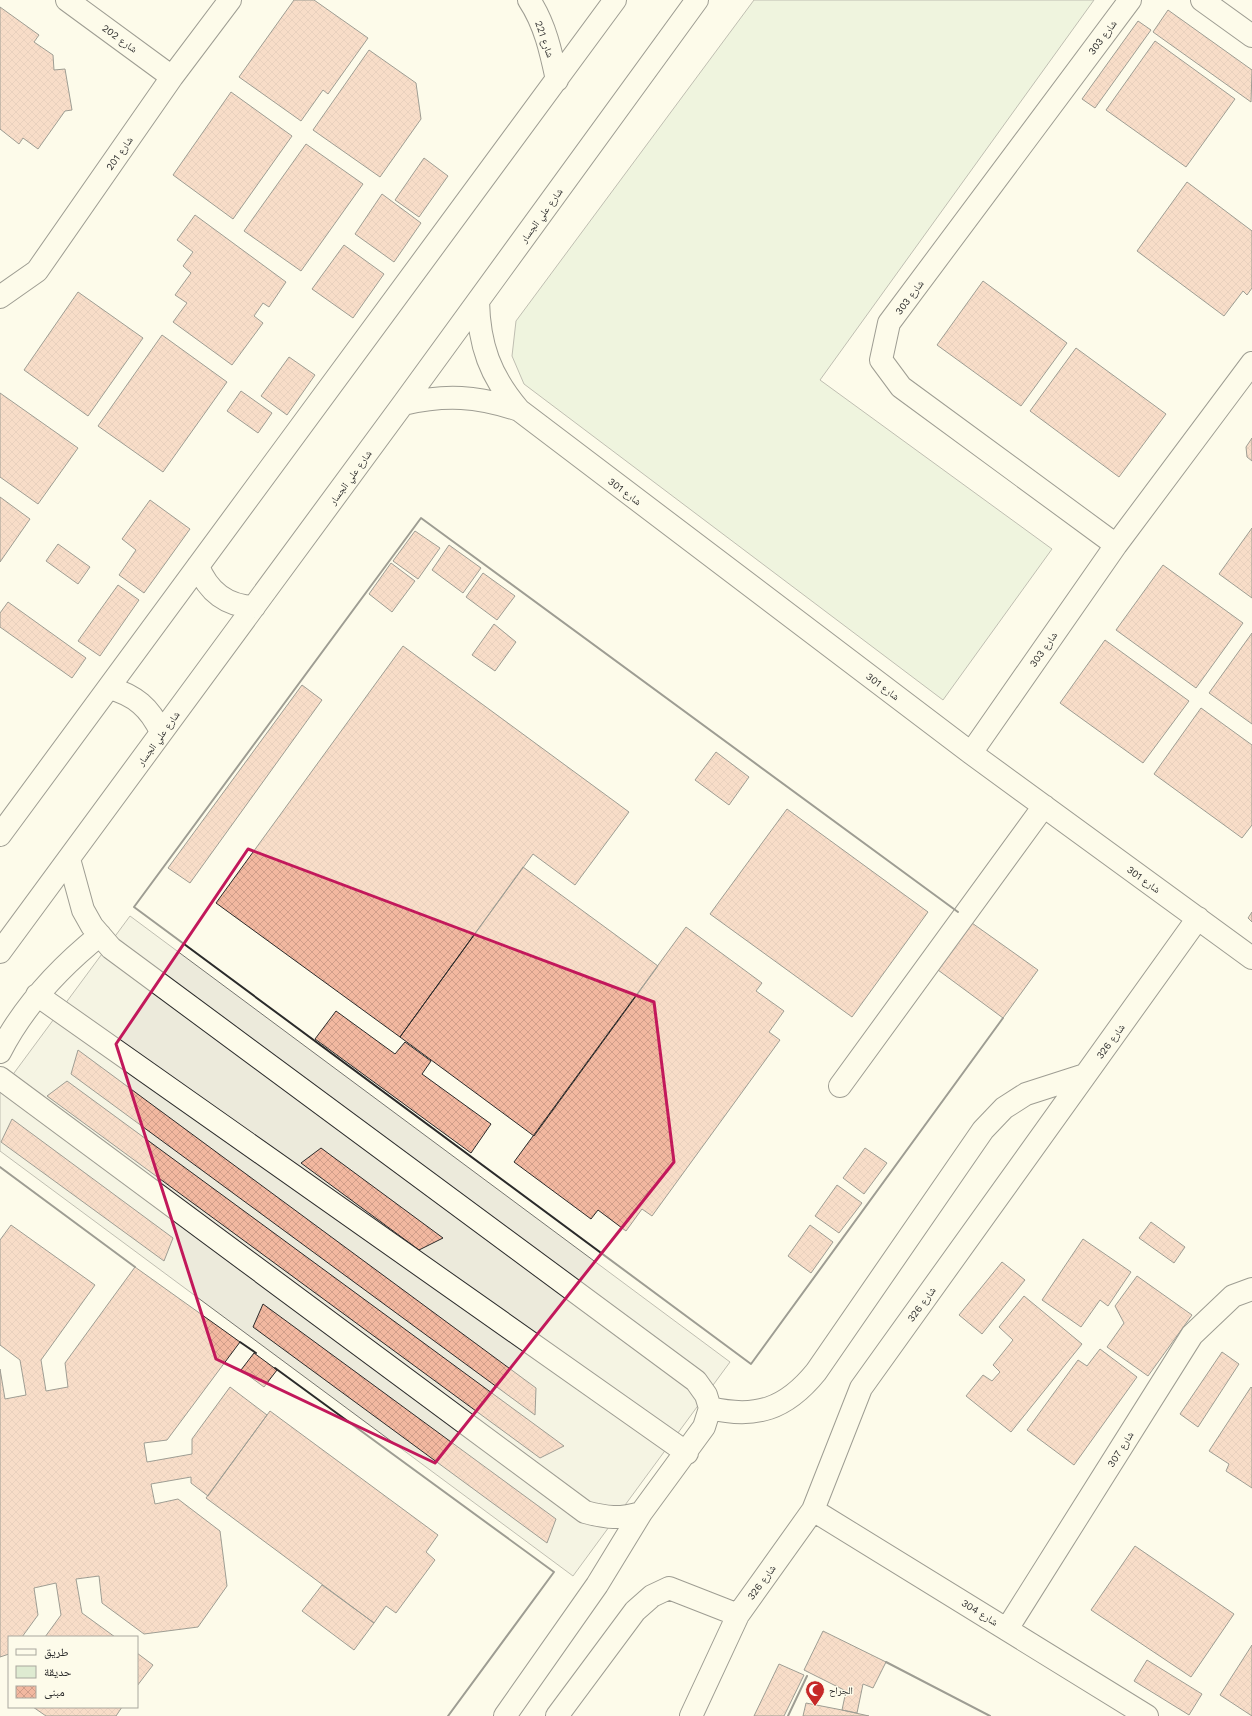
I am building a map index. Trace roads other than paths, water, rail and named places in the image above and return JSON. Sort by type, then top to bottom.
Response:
[{"type":"street","name":"شارع 202","points":[[67,0],[172,77]]},
{"type":"street","name":"شارع 201","points":[[0,297],[37,271],[172,77],[230,0]]},
{"type":"street","name":"شارع 221","points":[[529,0],[541,23],[551,51],[557,80]]},
{"type":"street","points":[[0,835],[615,0]]},
{"type":"street","name":"شارع علي الجسار","points":[[0,952],[403,404],[697,0]]},
{"type":"street","name":"شارع 303","points":[[1116,545],[901,387],[881,360],[889,323],[1130,0]]},
{"type":"street","points":[[1202,0],[1252,36]]},
{"type":"street","name":"شارع 301","points":[[478,301],[482,341],[487,359],[506,395],[519,410],[971,753],[1252,958]]},
{"type":"street","name":"شارع 303","points":[[971,753],[1116,545],[1252,363]]},
{"type":"street","name":"شارع 301","points":[[403,404],[426,399],[473,398],[497,402],[519,410]]},
{"type":"street","points":[[198,566],[203,578],[219,597],[242,606],[254,607]]},
{"type":"street","points":[[109,688],[133,697],[143,704],[154,717],[161,732]]},
{"type":"street","points":[[840,1086],[1044,806]]},
{"type":"street","points":[[69,859],[83,910],[92,926],[118,952],[696,1381],[706,1395],[710,1408],[704,1427],[687,1453],[641,1513],[597,1585],[505,1716]]},
{"type":"street","name":"شارع 326","points":[[691,1716],[738,1615],[813,1510],[861,1388],[1198,918]]},
{"type":"street","points":[[0,1052],[19,1019],[37,995],[61,968],[100,935]]},
{"type":"street","points":[[37,995],[687,1453]]},
{"type":"street","points":[[710,1408],[730,1413],[756,1412],[769,1409],[787,1401],[803,1388],[816,1372],[983,1130],[1004,1108],[1026,1094],[1085,1076]]},
{"type":"street","points":[[0,1078],[585,1512],[611,1518],[622,1518],[641,1513]]},
{"type":"street","name":"شارع 307","points":[[1007,1629],[1192,1335],[1233,1296],[1252,1288]]},
{"type":"street","name":"شارع 304","points":[[813,1510],[1147,1716]]},
{"type":"street","points":[[557,1716],[634,1611],[652,1596],[669,1588],[738,1615]]},
{"type":"place","name":"الجراح","points":[[815,1707]]}]
